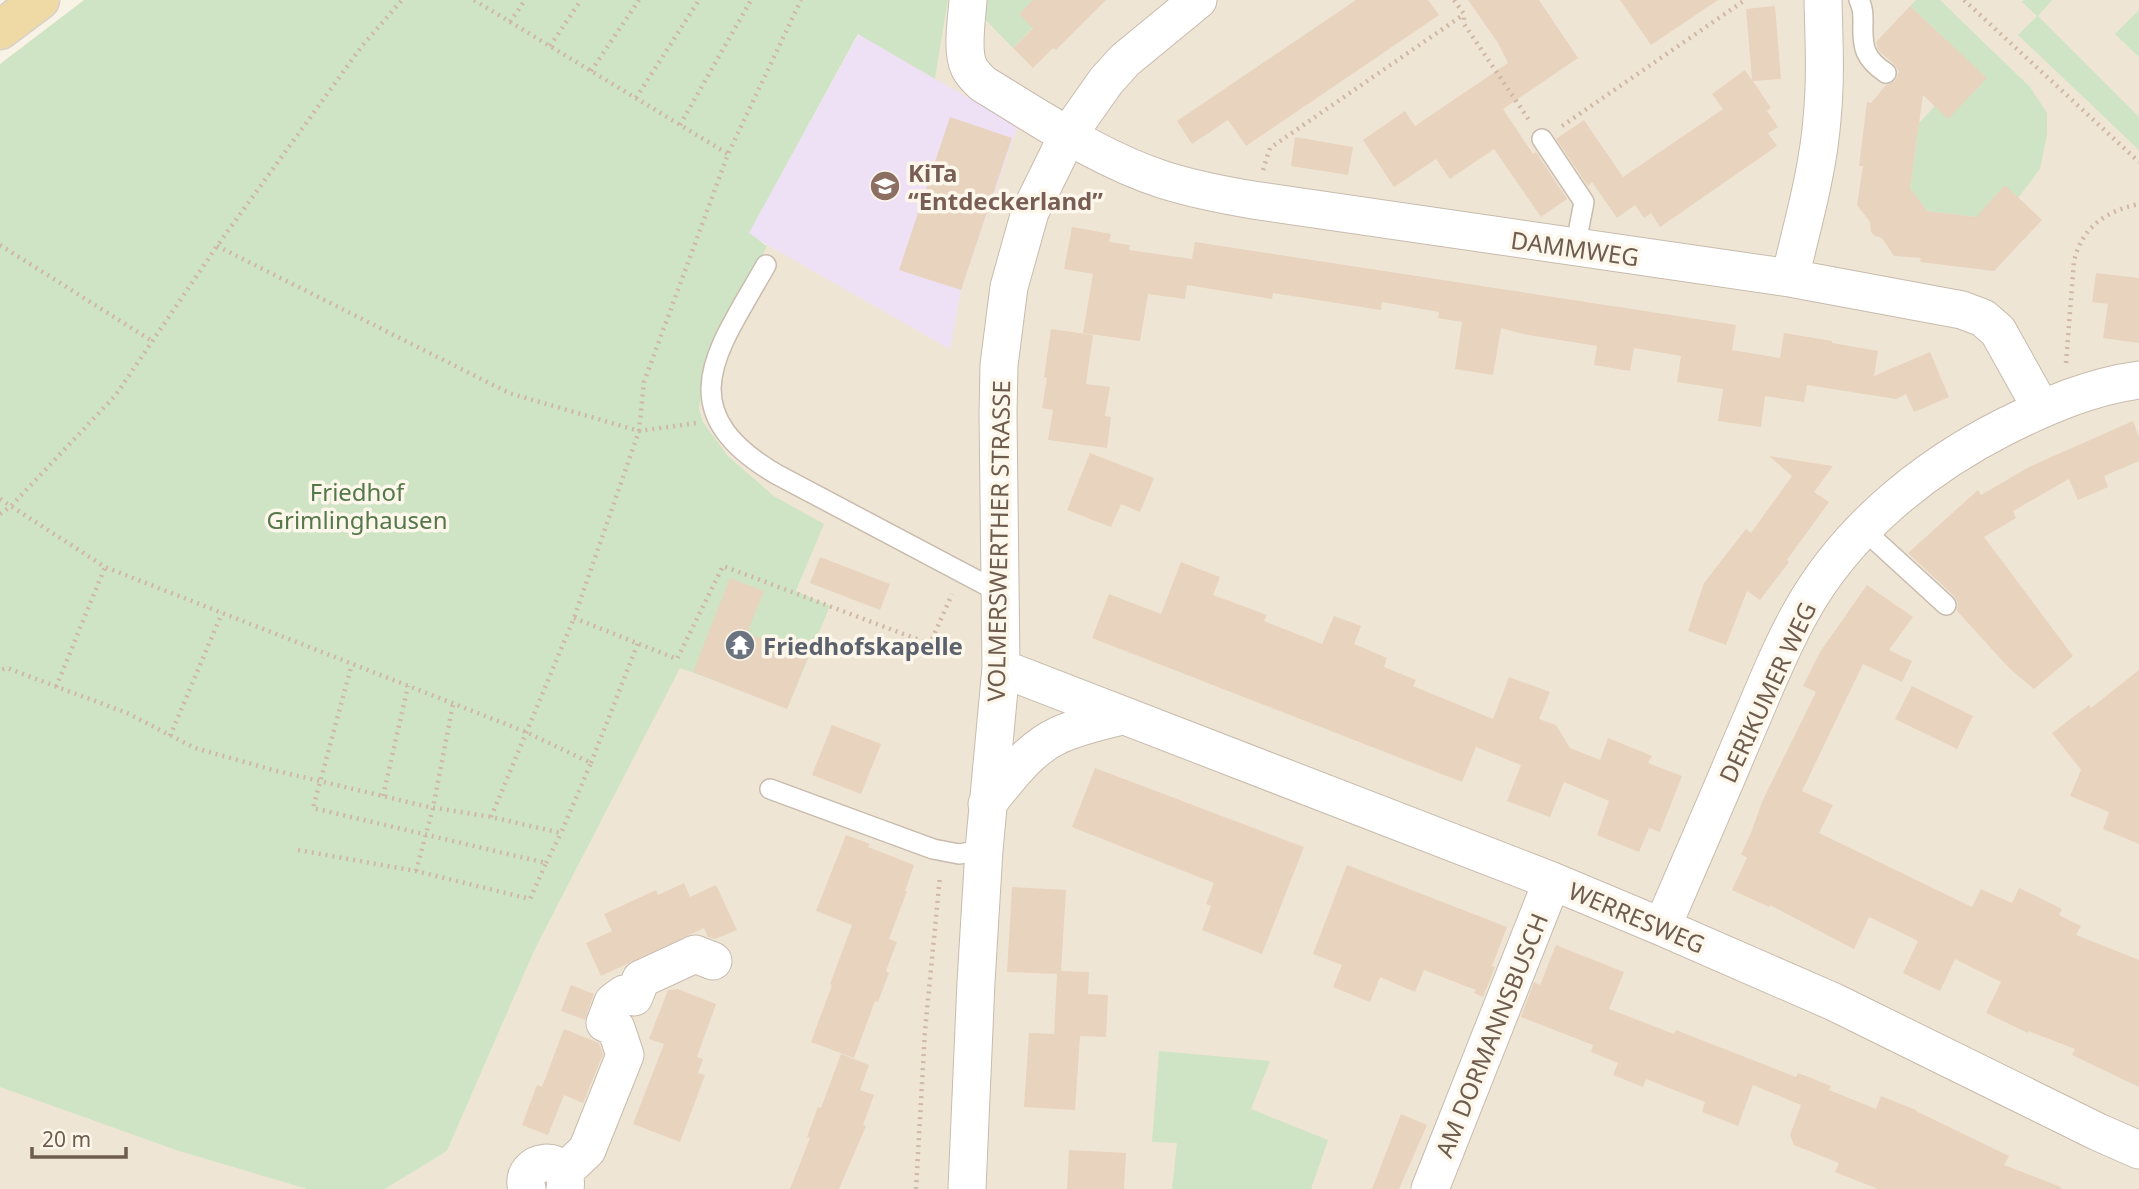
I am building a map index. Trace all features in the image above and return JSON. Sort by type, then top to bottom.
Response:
[{"type":"main road","points":[[0,30],[40,0]]},
{"type":"street","name":"DAMMWEG","points":[[968,0],[965,53],[968,66],[983,84],[1068,135],[1161,179],[1253,200],[1790,278],[1962,310],[1983,318],[1998,331],[2056,404]]},
{"type":"street","name":"VOLMERSWERTHER STRASSE","points":[[967,1189],[984,850],[1000,668],[998,401],[999,365],[1009,287],[1030,212],[1068,135],[1112,74],[1150,38],[1198,0]]},
{"type":"street","points":[[1790,278],[1811,187],[1822,121],[1825,85],[1823,0]]},
{"type":"street","name":"DERIKUMER WEG","points":[[1662,927],[1789,635],[1818,586],[1864,530],[1890,503],[1933,469],[1985,437],[2056,404],[2106,386],[2139,380]]},
{"type":"street","name":"WERRESWEG","points":[[1000,668],[1552,881],[1662,927],[1834,1002],[2139,1150]]},
{"type":"street","points":[[987,804],[1018,767],[1056,736],[1122,716]]},
{"type":"street","name":"AM DORMANNSBUSCH","points":[[1430,1189],[1552,881]]},
{"type":"street","points":[[521,1187],[528,1173],[545,1162],[556,1165],[564,1180],[587,1150],[625,1055],[616,1028],[605,1023],[613,1002],[624,994],[634,997],[641,979],[695,954],[713,961]]},
{"type":"lane","points":[[1859,0],[1863,11],[1868,59],[1886,73]]},
{"type":"lane","points":[[1542,139],[1584,202],[1575,248]]},
{"type":"lane","points":[[766,265],[719,348],[710,390],[712,407],[718,420],[742,451],[759,464],[999,592]]},
{"type":"lane","points":[[1864,530],[1946,605]]},
{"type":"lane","points":[[770,789],[943,851],[959,854],[984,850]]},
{"type":"path","points":[[0,514],[11,506],[115,396],[218,246],[362,46],[402,0]]},
{"type":"path","points":[[474,0],[728,154]]},
{"type":"path","points":[[509,22],[525,0]]},
{"type":"path","points":[[550,46],[582,0]]},
{"type":"path","points":[[591,71],[639,0]]},
{"type":"path","points":[[636,98],[699,0]]},
{"type":"path","points":[[680,125],[751,0]]},
{"type":"path","points":[[491,817],[575,618],[639,431],[644,382],[728,154],[801,0]]},
{"type":"path","points":[[1454,0],[1464,14],[1464,24],[1542,139],[1745,0]]},
{"type":"path","points":[[1964,0],[2139,162]]},
{"type":"path","points":[[1253,200],[1270,148],[1464,14]]},
{"type":"path","points":[[2056,404],[2066,368],[2077,248],[2084,235],[2103,217],[2139,204]]},
{"type":"path","points":[[0,245],[152,341]]},
{"type":"path","points":[[218,246],[509,393],[639,431],[718,420]]},
{"type":"path","points":[[0,499],[105,567],[526,732],[591,763]]},
{"type":"path","points":[[575,618],[677,659],[723,566],[930,643],[960,573]]},
{"type":"path","points":[[56,687],[105,567]]},
{"type":"path","points":[[170,736],[222,613]]},
{"type":"path","points":[[298,850],[416,871],[530,899],[591,763],[638,643]]},
{"type":"path","points":[[352,664],[313,808],[546,863]]},
{"type":"path","points":[[0,670],[7,668],[127,713],[195,748],[433,808],[491,817],[561,833]]},
{"type":"path","points":[[383,796],[408,686]]},
{"type":"path","points":[[416,871],[433,808],[453,704]]},
{"type":"path","points":[[916,1189],[925,1031],[943,851]]},
{"type":"shaded area","points":[[948,0],[2139,0],[2139,1189],[385,1189],[447,1151],[535,949],[680,667],[788,707],[829,607],[796,592],[823,524],[774,496],[728,456],[703,422],[699,409],[705,364],[767,245],[935,78]]},
{"type":"shaded area","name":"KiTa “Entdeckerland”","points":[[859,33],[1018,125],[961,290],[950,349],[748,234]]},
{"type":"shaded area","points":[[0,758],[176,1149],[307,1189],[0,1189]]},
{"type":"green space","name":"Friedhof Grimlinghausen","points":[[84,0],[948,0],[935,79],[858,34],[749,233],[767,246],[705,364],[699,409],[703,422],[728,456],[774,496],[824,524],[796,591],[830,606],[788,707],[680,668],[535,949],[447,1151],[385,1189],[307,1189],[176,1150],[0,1087],[0,64]]},
{"type":"green space","points":[[979,0],[1033,0],[1033,27],[1013,48],[977,11]]},
{"type":"green space","points":[[1916,0],[1940,0],[2030,87],[2047,113],[2047,135],[2040,169],[2018,198],[1976,217],[1927,211],[1910,188],[1919,123],[1935,106],[1929,24],[1910,6]]},
{"type":"green space","points":[[2052,0],[2038,16],[2139,117],[2139,150],[2018,35],[2037,16],[2022,2]]},
{"type":"green space","points":[[2139,10],[2139,57],[2115,34]]},
{"type":"green space","points":[[1159,1051],[1270,1061],[1251,1109],[1328,1140],[1311,1189],[1172,1189],[1177,1143],[1152,1142]]},
{"type":"building","points":[[1033,0],[1106,0],[1056,50],[1053,48],[1033,68],[1013,48],[1033,28],[1019,14]]},
{"type":"building","points":[[1356,0],[1428,0],[1439,15],[1246,146],[1228,120],[1192,144],[1177,121]]},
{"type":"building","points":[[1468,0],[1539,0],[1578,58],[1503,109],[1567,199],[1541,217],[1494,149],[1450,179],[1436,159],[1394,187],[1363,140],[1405,111],[1415,126],[1508,63],[1498,43]]},
{"type":"building","points":[[1620,0],[1718,0],[1651,45]]},
{"type":"building","points":[[1775,6],[1781,79],[1753,81],[1771,108],[1767,111],[1778,127],[1768,133],[1777,146],[1660,227],[1651,213],[1644,218],[1635,205],[1617,218],[1592,182],[1588,186],[1556,139],[1584,120],[1623,177],[1723,109],[1712,94],[1745,70],[1752,80],[1746,9]]},
{"type":"building","points":[[1910,6],[1987,78],[1948,119],[1923,95],[1910,188],[1927,211],[1976,217],[2005,185],[2042,220],[1994,271],[1894,256],[1882,238],[1871,232],[1870,222],[1857,205],[1863,166],[1859,166],[1867,102],[1871,103],[1886,85],[1895,81],[1899,72],[1879,51],[1876,42]]},
{"type":"building","points":[[950,117],[1012,138],[961,290],[899,270]]},
{"type":"building","points":[[1295,137],[1353,147],[1348,175],[1291,166]]},
{"type":"building","points":[[1072,227],[1111,234],[1109,242],[1130,245],[1129,250],[1192,259],[1195,242],[1736,325],[1732,350],[1780,358],[1784,333],[1832,341],[1878,351],[1874,376],[1930,352],[1949,397],[1914,412],[1906,394],[1896,399],[1807,385],[1804,402],[1765,396],[1761,427],[1718,421],[1723,389],[1677,382],[1681,356],[1634,348],[1630,371],[1594,365],[1597,346],[1501,328],[1493,375],[1455,369],[1462,322],[1438,318],[1439,312],[1382,302],[1381,310],[1273,293],[1272,299],[1187,285],[1185,299],[1148,294],[1140,341],[1083,333],[1093,274],[1064,269]]},
{"type":"building","points":[[2096,273],[2139,278],[2139,343],[2103,338],[2108,304],[2092,302]]},
{"type":"building","points":[[1051,329],[1093,335],[1086,384],[1110,387],[1105,416],[1111,417],[1107,448],[1048,440],[1053,410],[1042,408]]},
{"type":"building","points":[[2133,421],[2139,437],[2139,461],[2104,476],[2108,487],[2078,500],[2069,479],[2013,511],[2016,518],[1984,537],[2073,656],[2034,689],[2009,668],[1957,611],[1958,602],[1954,596],[1908,553],[1978,490],[1981,495],[2031,466]]},
{"type":"building","points":[[1090,453],[1154,478],[1140,512],[1121,504],[1111,527],[1067,510]]},
{"type":"building","points":[[1769,456],[1833,466],[1814,492],[1829,502],[1760,600],[1747,591],[1726,645],[1688,631],[1704,583],[1746,529],[1751,533],[1792,476]]},
{"type":"building","points":[[820,557],[890,584],[880,610],[810,583]]},
{"type":"building","points":[[1181,562],[1220,577],[1213,595],[1267,615],[1264,621],[1322,644],[1334,616],[1361,626],[1354,644],[1387,658],[1384,667],[1416,680],[1413,686],[1493,719],[1509,677],[1550,692],[1539,719],[1556,725],[1570,748],[1600,760],[1608,738],[1652,756],[1648,763],[1682,776],[1660,832],[1649,828],[1639,852],[1597,835],[1609,801],[1564,782],[1550,817],[1507,801],[1521,765],[1476,747],[1462,782],[1092,638],[1109,594],[1161,614]]},
{"type":"building","name":"Friedhofskapelle","points":[[730,578],[764,591],[747,633],[808,657],[787,709],[693,672]]},
{"type":"building","points":[[1867,585],[1913,617],[1889,650],[1912,661],[1902,682],[1863,664],[1802,791],[1833,805],[1819,833],[1972,907],[1981,889],[2012,903],[2019,888],[2062,909],[2059,915],[2081,926],[2076,935],[2139,960],[2139,1087],[2072,1055],[2075,1049],[2028,1033],[1986,1013],[2001,982],[1955,959],[1940,991],[1903,973],[1918,941],[1892,928],[1869,917],[1854,949],[1770,905],[1769,907],[1732,890],[1747,858],[1741,854],[1762,802],[1816,692],[1803,686],[1820,652]]},
{"type":"building","points":[[2139,670],[2139,844],[2103,829],[2109,812],[2070,796],[2081,770],[2052,733],[2089,705],[2091,708]]},
{"type":"building","points":[[1912,686],[1973,716],[1957,749],[1895,719]]},
{"type":"building","points":[[832,725],[881,744],[861,794],[812,775]]},
{"type":"building","points":[[1095,768],[1304,847],[1262,954],[1202,930],[1211,906],[1206,904],[1214,883],[1072,827]]},
{"type":"building","points":[[846,835],[914,865],[889,939],[897,942],[886,971],[889,973],[878,1002],[875,1001],[854,1058],[811,1042],[852,925],[816,911]]},
{"type":"building","points":[[1347,865],[1507,927],[1483,997],[1474,993],[1476,990],[1424,970],[1415,992],[1380,977],[1370,1002],[1333,987],[1342,965],[1313,954]]},
{"type":"building","points":[[684,883],[690,897],[716,885],[737,930],[715,939],[708,937],[704,928],[601,976],[586,943],[612,931],[604,914],[656,890],[658,895]]},
{"type":"building","points":[[1012,887],[1066,890],[1061,971],[1089,972],[1088,994],[1108,995],[1106,1037],[1080,1036],[1075,1110],[1024,1107],[1029,1033],[1054,1034],[1057,974],[1007,972]]},
{"type":"building","points":[[1556,945],[1624,972],[1609,1009],[1674,1034],[1676,1030],[1796,1077],[1798,1073],[1831,1086],[1829,1090],[1876,1109],[1881,1096],[1916,1110],[2009,1156],[2004,1165],[2061,1189],[1878,1189],[1835,1172],[1839,1163],[1794,1145],[1790,1135],[1801,1105],[1753,1085],[1738,1126],[1702,1112],[1705,1102],[1646,1079],[1643,1087],[1613,1075],[1618,1063],[1591,1052],[1593,1045],[1521,1017],[1534,982],[1540,985]]},
{"type":"building","points":[[571,985],[594,994],[585,1020],[561,1011]]},
{"type":"building","points":[[678,989],[716,1004],[697,1057],[703,1059],[698,1073],[705,1075],[680,1142],[633,1124],[664,1044],[649,1039],[668,990]]},
{"type":"building","points":[[564,1029],[599,1043],[603,1054],[583,1103],[564,1095],[548,1135],[522,1125],[537,1085],[542,1087]]},
{"type":"building","points":[[841,1054],[869,1065],[860,1090],[874,1095],[863,1125],[866,1126],[839,1189],[790,1189],[810,1138],[807,1137],[818,1107],[821,1108]]},
{"type":"building","points":[[1401,1114],[1427,1125],[1399,1189],[1372,1189]]},
{"type":"building","points":[[1069,1150],[1126,1153],[1124,1189],[1067,1189]]},
{"type":"place","name":"KiTa “Entdeckerland”","points":[[885,186]]},
{"type":"place","name":"Friedhofskapelle","points":[[740,645]]}]
